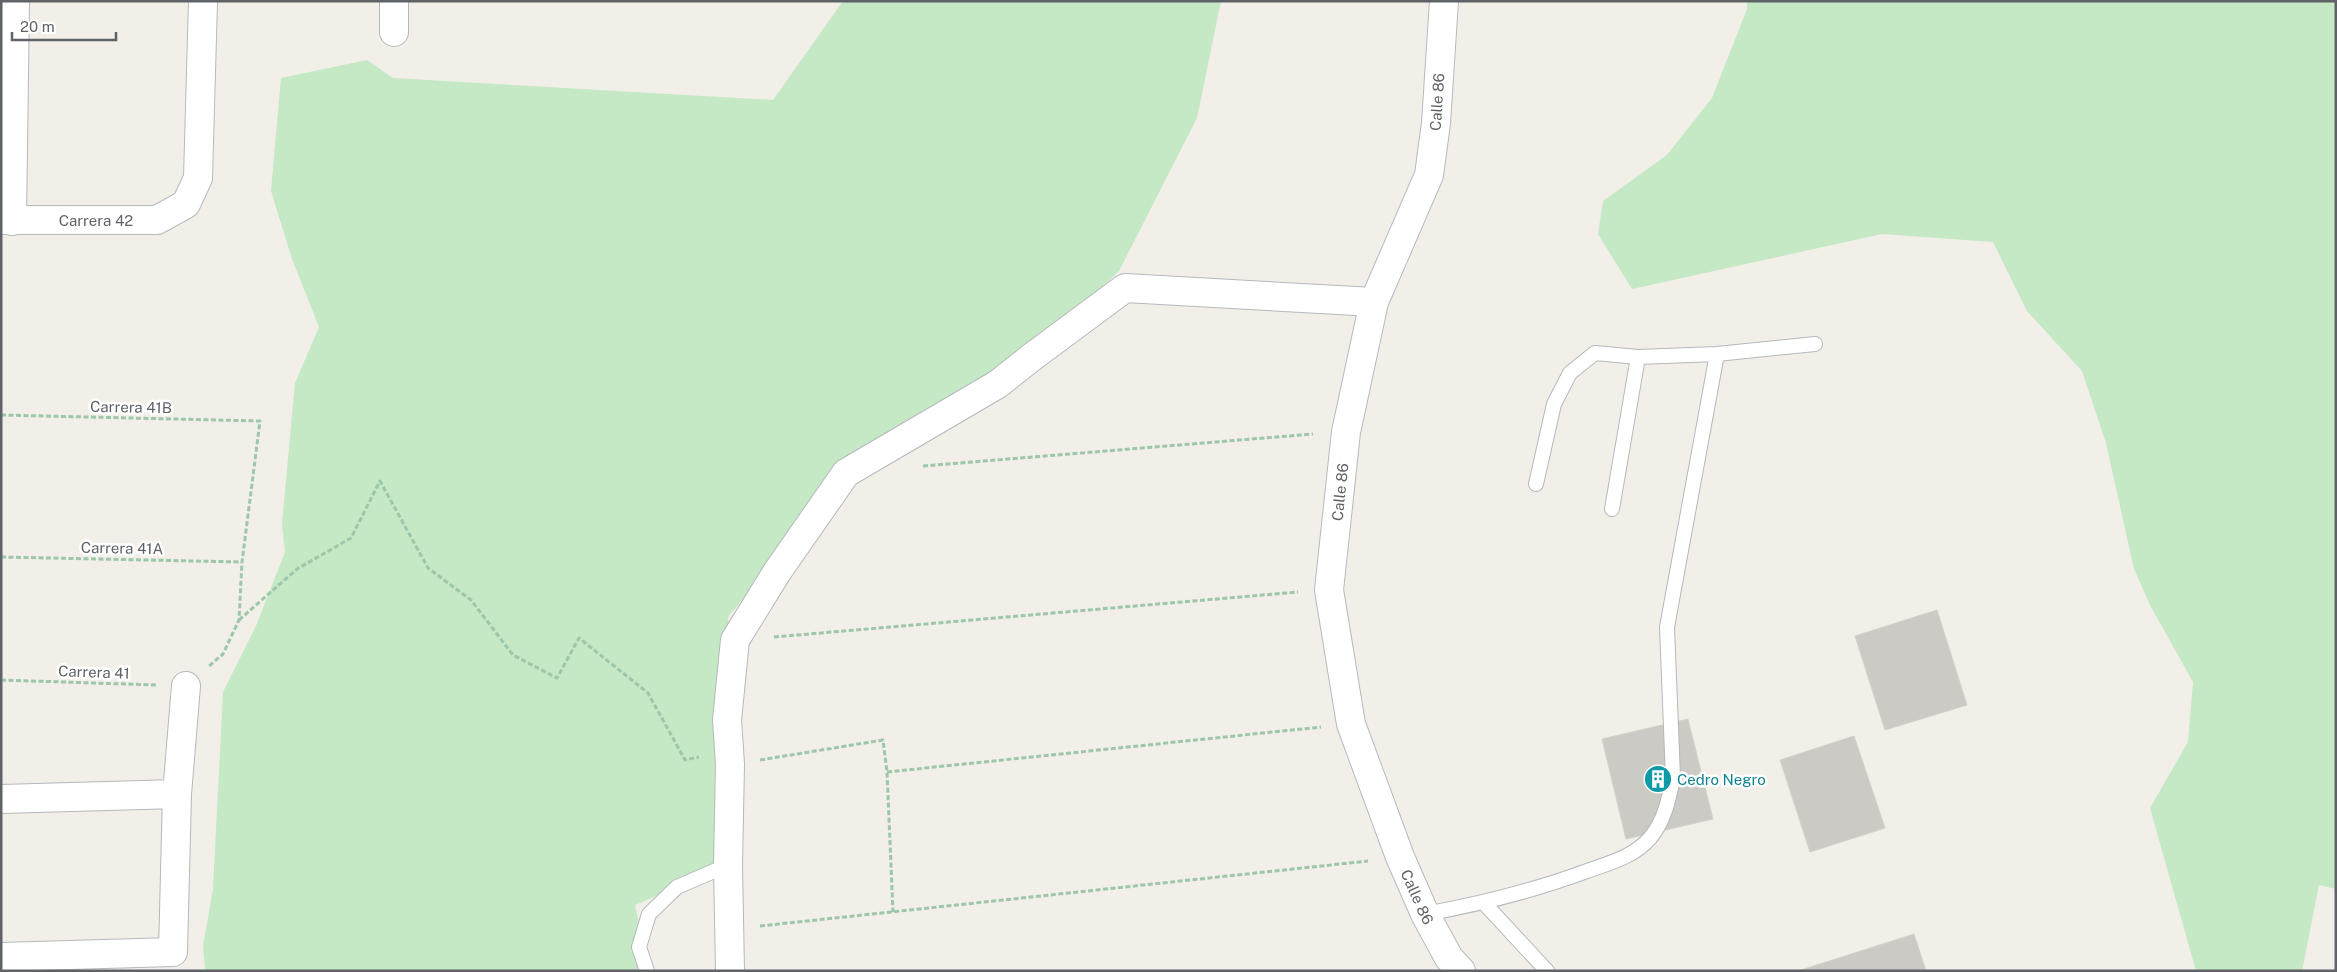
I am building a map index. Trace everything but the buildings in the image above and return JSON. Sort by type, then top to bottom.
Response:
[{"type":"street","points":[[6,220],[15,1]]},
{"type":"street","name":"Carrera 42","points":[[6,220],[157,220],[186,204],[198,178],[203,1]]},
{"type":"street","points":[[394,1],[394,32]]},
{"type":"street","name":"Calle 86","points":[[1444,1],[1436,123],[1429,175],[1374,302],[1346,432],[1329,590],[1351,724],[1400,857],[1424,914],[1449,958],[1461,971]]},
{"type":"street","points":[[730,971],[728,865],[729,757],[727,720],[735,640],[777,572],[846,473],[998,384],[1126,288],[1374,302]]},
{"type":"street","points":[[1,957],[173,952],[177,794],[186,686]]},
{"type":"street","points":[[1,798],[177,794]]},
{"type":"lane","points":[[1536,484],[1554,404],[1570,373],[1595,353],[1638,356],[1717,354],[1815,344]]},
{"type":"lane","points":[[1424,914],[1484,903],[1536,890],[1630,856],[1650,838],[1662,818],[1670,796],[1673,764],[1667,627],[1717,354]]},
{"type":"lane","points":[[1612,509],[1638,356]]},
{"type":"lane","points":[[647,971],[639,947],[649,914],[677,887],[728,865]]},
{"type":"lane","points":[[1484,903],[1547,971]]},
{"type":"path","name":"Carrera 41B","points":[[1,415],[260,421],[242,562]]},
{"type":"path","points":[[915,467],[1346,432]]},
{"type":"path","points":[[239,620],[297,569],[350,538],[380,481],[428,568],[471,600],[513,655],[557,678],[579,638],[648,693],[685,760],[883,740],[887,772],[893,912]]},
{"type":"path","name":"Carrera 41A","points":[[1,557],[242,562]]},
{"type":"path","points":[[186,686],[223,654],[239,620],[242,562]]},
{"type":"path","points":[[735,640],[1329,590]]},
{"type":"path","name":"Carrera 41","points":[[1,680],[186,686]]},
{"type":"path","points":[[887,772],[1351,724]]},
{"type":"path","points":[[729,929],[1400,857]]},
{"type":"green space","points":[[843,1],[1221,1],[1197,118],[1119,271],[998,384],[846,473],[728,617],[728,865],[635,905],[650,971],[205,971],[203,946],[213,889],[223,692],[256,626],[285,552],[282,524],[295,383],[319,327],[292,259],[271,191],[281,78],[367,60],[393,78],[773,100]]},
{"type":"green space","points":[[1747,1],[2336,1],[2336,889],[2319,885],[2302,971],[2196,971],[2150,808],[2188,742],[2193,682],[2151,607],[2134,569],[2106,443],[2082,371],[2027,311],[1993,242],[1882,234],[1632,289],[1598,234],[1603,201],[1667,155],[1712,98],[1747,9]]},
{"type":"place","name":"Cedro Negro","points":[[1658,779]]}]
